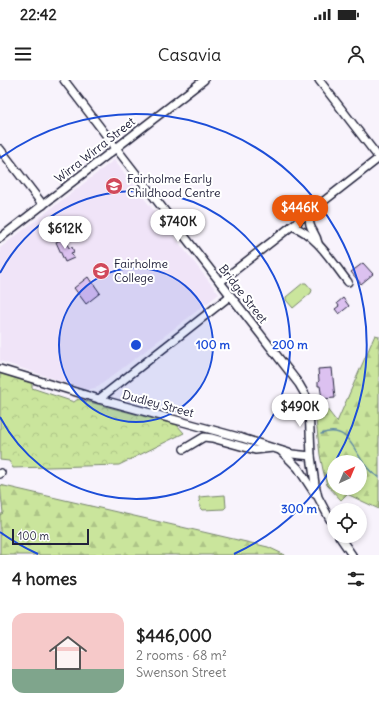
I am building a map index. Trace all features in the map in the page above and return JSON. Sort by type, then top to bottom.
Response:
[{"type":"street","name":"Wirra Wirra Street","points":[[0,238],[204,80]]},
{"type":"street","points":[[220,282],[379,158],[319,80]]},
{"type":"street","name":"Bridge Street","points":[[66,81],[304,392],[309,407],[314,484],[318,497],[327,514]]},
{"type":"street","points":[[0,149],[43,205]]},
{"type":"street","points":[[310,212],[309,225],[317,238],[318,243]]},
{"type":"street","points":[[292,226],[303,230],[318,243],[348,282]]},
{"type":"street","points":[[99,399],[230,296]]},
{"type":"street","name":"Dudley Street","points":[[0,369],[99,399],[276,448],[299,456],[311,456]]},
{"type":"street","points":[[184,449],[204,437],[255,450],[276,448],[298,468],[318,497]]},
{"type":"street","points":[[344,543],[352,555]]},
{"type":"shaded area","name":"Fairholme College","points":[[114,160],[219,294],[98,387],[87,390],[0,361],[0,248]]},
{"type":"green space","points":[[303,283],[306,283],[312,290],[311,293],[293,308],[286,300],[286,297]]},
{"type":"green space","points":[[375,335],[379,336],[379,509],[349,495],[367,495],[367,455],[327,455],[327,485],[320,455],[314,403],[319,399],[337,422]]},
{"type":"green space","points":[[0,373],[32,383],[32,388],[74,402],[78,399],[177,425],[184,433],[119,465],[13,468],[9,461],[0,460]]},
{"type":"green space","points":[[0,485],[268,547],[285,555],[0,555],[0,515],[3,513]]},
{"type":"green space","points":[[225,495],[226,507],[224,509],[202,510],[200,508],[199,497]]},
{"type":"green space","points":[[336,495],[346,495],[341,500]]},
{"type":"building","points":[[64,238],[69,248],[72,247],[74,252],[71,253],[74,258],[65,262],[56,242]]},
{"type":"building","points":[[363,263],[373,274],[361,284],[351,272]]},
{"type":"building","points":[[88,277],[100,293],[86,304],[74,288]]},
{"type":"building","points":[[343,298],[349,306],[339,314],[335,309],[339,306],[337,303]]},
{"type":"building","points":[[332,368],[335,398],[322,399],[320,386],[318,386],[318,369]]},
{"type":"waterway","points":[[321,434],[332,432],[341,434],[348,439],[364,464],[379,477]]},
{"type":"place","name":"Fairholme Early Childhood Centre","points":[[114,186]]},
{"type":"place","name":"Fairholme College","points":[[101,271]]}]
